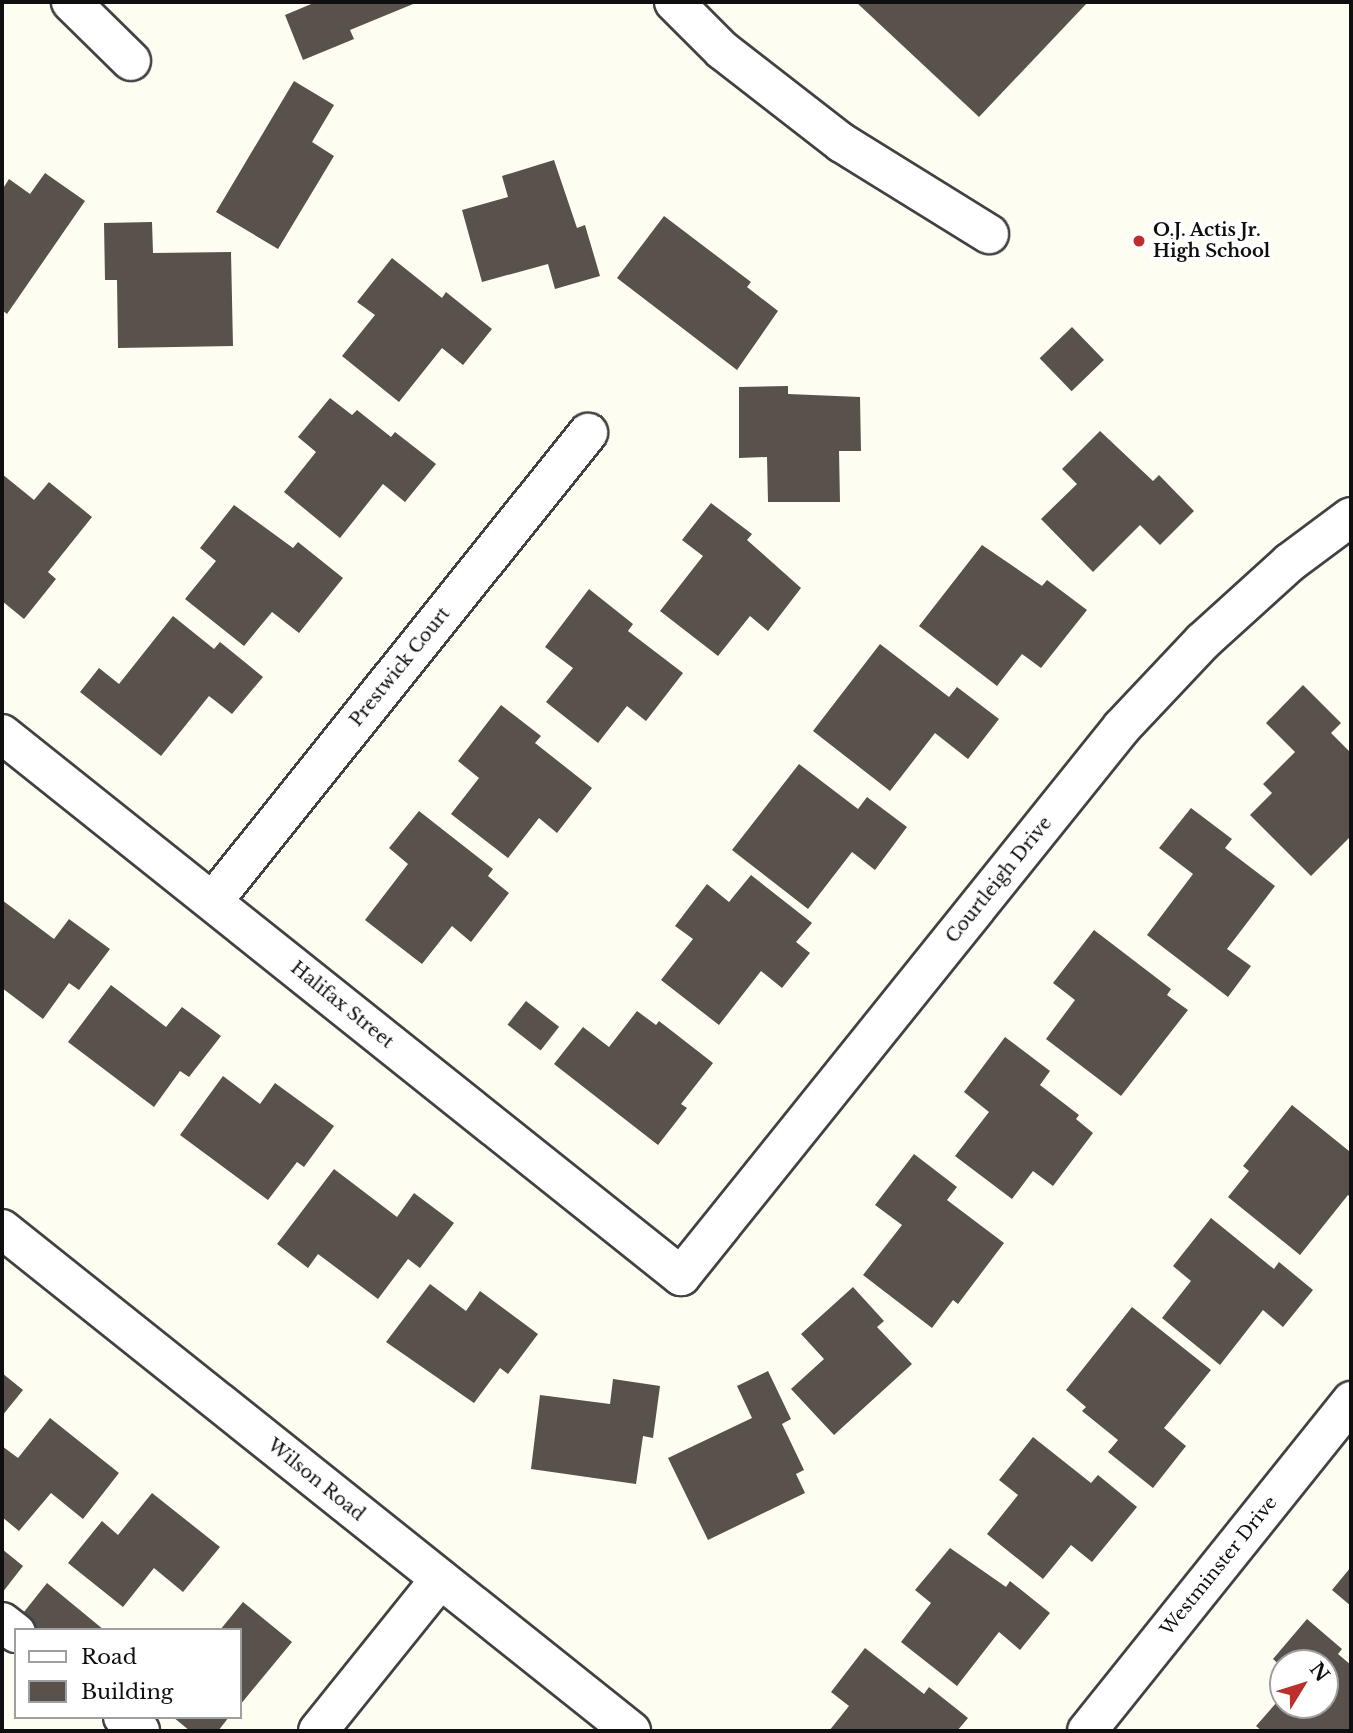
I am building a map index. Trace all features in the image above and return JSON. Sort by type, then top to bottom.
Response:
[{"type":"street","points":[[71,2],[131,61]]},
{"type":"street","points":[[674,2],[722,50],[842,143],[989,234]]},
{"type":"street","name":"Prestwick Court","points":[[213,901],[588,433]]},
{"type":"street","name":"Courtleigh Drive","points":[[681,1276],[1122,727],[1202,642],[1289,563],[1351,517]]},
{"type":"street","name":"Halifax Street","points":[[2,734],[681,1276]]},
{"type":"street","name":"Wilson Road","points":[[2,1229],[631,1731]]},
{"type":"street","name":"Westminster Drive","points":[[1087,1731],[1351,1401]]},
{"type":"street","points":[[318,1731],[440,1579]]},
{"type":"street","points":[[125,1719],[140,1731]]},
{"type":"building","points":[[316,2],[418,2],[350,30],[354,39],[303,60],[285,15]]},
{"type":"building","points":[[856,2],[1088,2],[979,117]]},
{"type":"building","points":[[294,81],[334,105],[312,142],[334,156],[278,249],[216,212]]},
{"type":"building","points":[[554,160],[577,228],[585,225],[600,276],[555,289],[548,264],[482,282],[462,210],[508,197],[502,176]]},
{"type":"building","points":[[45,173],[85,201],[7,314],[2,310],[2,190],[9,179],[30,194]]},
{"type":"building","points":[[664,216],[751,282],[747,287],[778,311],[737,370],[617,278]]},
{"type":"building","points":[[152,222],[153,253],[231,252],[233,346],[118,348],[117,280],[105,280],[104,223]]},
{"type":"building","points":[[392,258],[442,298],[446,292],[492,329],[463,365],[442,348],[399,402],[342,356],[375,315],[357,302]]},
{"type":"building","points":[[1072,327],[1104,360],[1072,391],[1040,358]]},
{"type":"building","points":[[788,386],[788,394],[860,397],[861,451],[839,451],[840,502],[768,502],[767,457],[739,458],[739,387]]},
{"type":"building","points":[[330,398],[352,415],[357,410],[391,437],[395,432],[436,464],[405,502],[383,484],[340,538],[284,492],[316,452],[298,437]]},
{"type":"building","points":[[1100,431],[1153,481],[1159,475],[1194,511],[1160,545],[1140,525],[1093,572],[1041,519],[1077,484],[1062,469]]},
{"type":"building","points":[[2,474],[34,500],[49,482],[92,517],[48,572],[56,579],[24,619],[2,601]]},
{"type":"building","points":[[711,503],[752,534],[747,540],[801,588],[768,631],[750,616],[718,656],[660,611],[703,556],[682,540]]},
{"type":"building","points":[[234,505],[293,548],[298,542],[343,578],[299,633],[272,612],[244,646],[185,599],[216,561],[200,548]]},
{"type":"building","points":[[982,545],[1042,586],[1047,580],[1087,610],[1041,668],[1022,654],[997,686],[919,626]]},
{"type":"building","points":[[589,589],[633,624],[628,631],[683,673],[646,721],[627,706],[598,743],[546,702],[573,668],[545,647]]},
{"type":"building","points":[[173,616],[214,649],[220,642],[263,677],[232,714],[209,696],[161,756],[80,692],[99,668],[119,684]]},
{"type":"building","points":[[880,644],[949,697],[957,687],[999,719],[968,759],[935,733],[890,791],[813,731]]},
{"type":"building","points":[[1303,685],[1341,723],[1331,733],[1351,753],[1351,836],[1311,876],[1250,815],[1272,793],[1263,784],[1295,752],[1266,723]]},
{"type":"building","points":[[501,705],[541,736],[535,743],[592,788],[557,833],[539,818],[508,858],[451,814],[479,778],[458,761]]},
{"type":"building","points":[[799,764],[858,809],[867,797],[907,827],[875,870],[852,852],[808,909],[732,850]]},
{"type":"building","points":[[1191,808],[1232,839],[1225,848],[1275,886],[1227,949],[1251,966],[1228,997],[1147,935],[1193,874],[1159,848]]},
{"type":"building","points":[[419,811],[493,869],[488,876],[509,893],[471,942],[452,926],[422,964],[365,920],[408,864],[389,848]]},
{"type":"building","points":[[751,875],[812,923],[796,942],[810,953],[782,988],[761,971],[719,1025],[661,980],[693,939],[675,926],[707,884],[729,902]]},
{"type":"building","points":[[2,900],[54,939],[69,919],[110,949],[79,990],[69,983],[43,1019],[2,988]]},
{"type":"building","points":[[1094,930],[1171,989],[1167,995],[1188,1010],[1121,1096],[1046,1039],[1075,1000],[1053,983]]},
{"type":"building","points":[[111,985],[166,1027],[182,1007],[221,1036],[189,1077],[180,1071],[154,1107],[68,1042]]},
{"type":"building","points":[[526,1001],[559,1027],[541,1050],[508,1025]]},
{"type":"building","points":[[637,1011],[656,1025],[659,1021],[713,1063],[681,1104],[687,1108],[658,1145],[554,1064],[583,1027],[609,1047]]},
{"type":"building","points":[[1005,1037],[1050,1071],[1040,1085],[1079,1115],[1076,1119],[1093,1133],[1053,1186],[1033,1171],[1012,1199],[955,1156],[989,1112],[964,1092]]},
{"type":"building","points":[[223,1076],[260,1104],[275,1083],[334,1126],[304,1167],[297,1162],[268,1200],[180,1135]]},
{"type":"building","points":[[1292,1105],[1349,1151],[1351,1148],[1351,1197],[1348,1195],[1300,1255],[1228,1197],[1249,1171],[1243,1166]]},
{"type":"building","points":[[914,1154],[957,1187],[947,1200],[1004,1243],[958,1304],[953,1300],[932,1328],[863,1275],[902,1225],[875,1205]]},
{"type":"building","points":[[334,1169],[397,1217],[414,1193],[454,1223],[420,1268],[408,1259],[378,1299],[318,1254],[308,1268],[277,1244]]},
{"type":"building","points":[[1211,1218],[1274,1269],[1279,1262],[1313,1290],[1283,1327],[1263,1310],[1220,1365],[1162,1318],[1191,1281],[1173,1266]]},
{"type":"building","points":[[430,1284],[466,1311],[480,1291],[538,1334],[508,1374],[500,1368],[474,1403],[386,1342]]},
{"type":"building","points":[[853,1287],[884,1321],[877,1327],[912,1364],[834,1435],[791,1389],[824,1359],[801,1334]]},
{"type":"building","points":[[1132,1307],[1211,1370],[1164,1428],[1186,1446],[1153,1488],[1108,1452],[1118,1440],[1082,1411],[1086,1407],[1066,1390]]},
{"type":"building","points":[[768,1371],[791,1419],[782,1424],[804,1470],[796,1474],[805,1493],[708,1540],[668,1458],[752,1418],[737,1386]]},
{"type":"building","points":[[2,1373],[23,1390],[2,1416]]},
{"type":"building","points":[[613,1379],[660,1386],[653,1438],[643,1436],[636,1484],[531,1469],[540,1395],[610,1404]]},
{"type":"building","points":[[50,1418],[119,1473],[83,1519],[51,1493],[19,1531],[2,1517],[2,1446],[18,1458]]},
{"type":"building","points":[[1033,1437],[1091,1483],[1098,1475],[1137,1507],[1092,1562],[1071,1545],[1043,1579],[987,1534],[1018,1495],[999,1480]]},
{"type":"building","points":[[152,1493],[220,1547],[183,1592],[154,1568],[123,1607],[68,1563],[102,1521],[118,1535]]},
{"type":"building","points":[[950,1548],[1006,1587],[1010,1581],[1050,1613],[1020,1650],[999,1632],[957,1686],[901,1642],[931,1603],[915,1590]]},
{"type":"building","points":[[2,1549],[23,1566],[2,1593]]},
{"type":"building","points":[[1351,1567],[1351,1606],[1332,1590]]},
{"type":"building","points":[[47,1583],[102,1628],[34,1628],[20,1617]]},
{"type":"building","points":[[243,1602],[292,1642],[242,1703],[242,1628],[222,1628]]},
{"type":"building","points":[[1307,1619],[1342,1649],[1339,1653],[1339,1649],[1282,1649]]},
{"type":"building","points":[[865,1648],[924,1694],[929,1687],[968,1718],[957,1731],[829,1731],[849,1706],[831,1692]]},
{"type":"building","points":[[1339,1655],[1351,1665],[1351,1731],[1262,1731],[1256,1726],[1269,1711],[1269,1719],[1339,1719]]},
{"type":"building","points":[[175,1719],[227,1719],[218,1731],[190,1731]]},
{"type":"place","name":"O.J. Actis Jr. High School","points":[[1139,241]]}]
